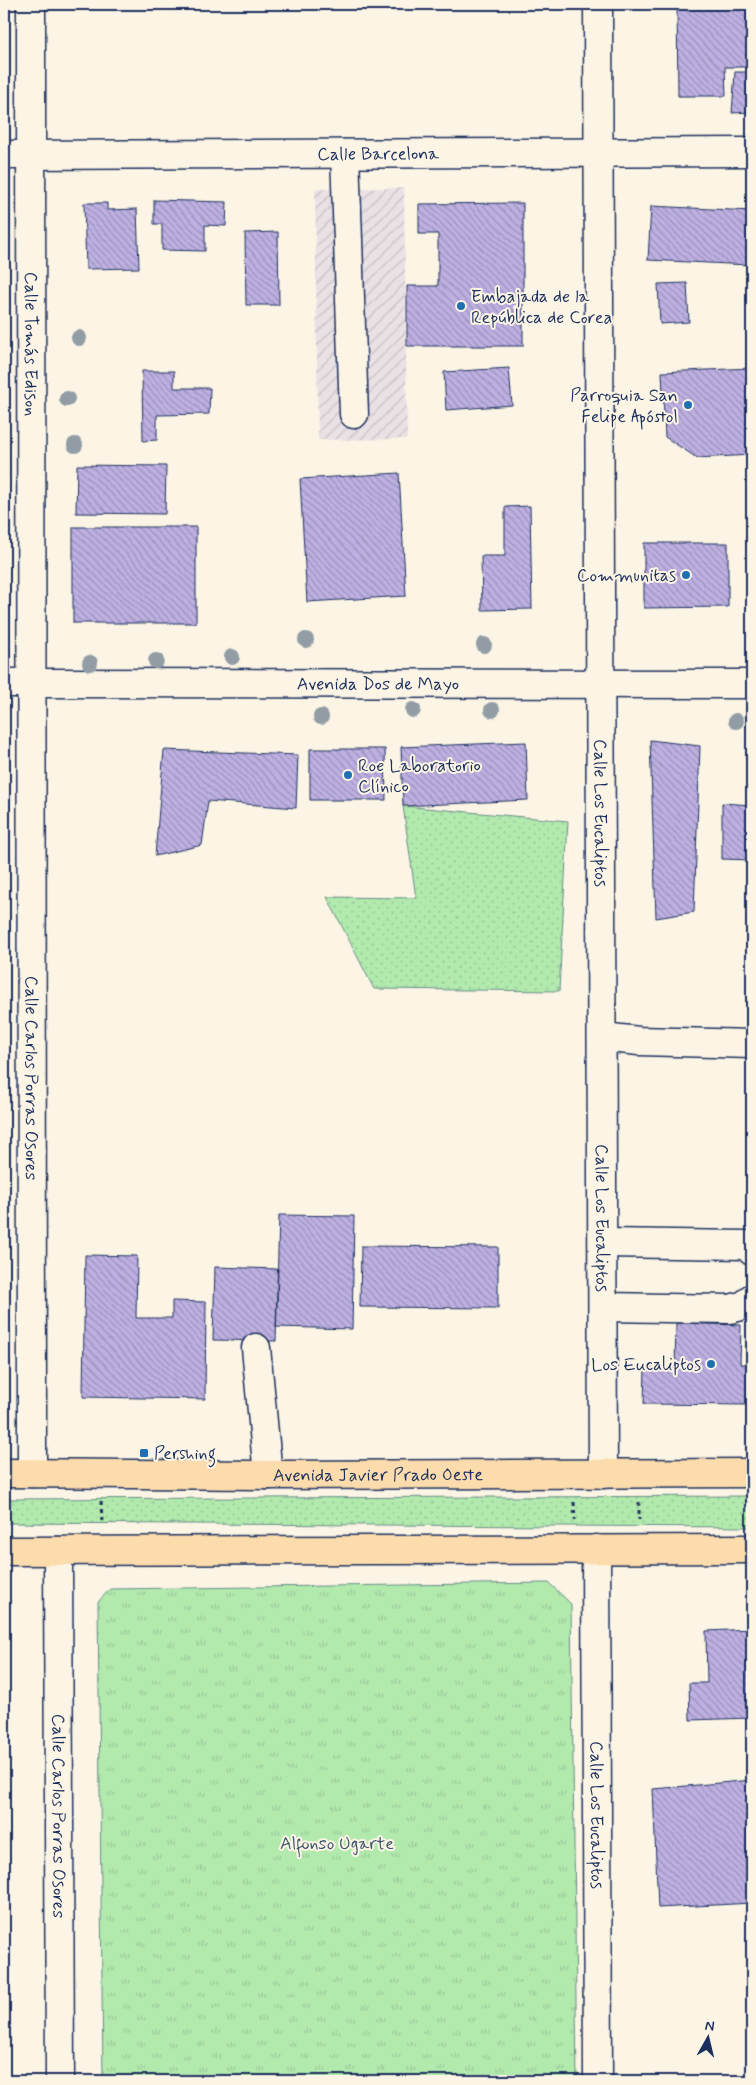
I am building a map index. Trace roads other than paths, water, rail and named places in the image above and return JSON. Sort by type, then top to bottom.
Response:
[{"type":"main road","name":"Avenida Javier Prado Oeste","points":[[14,1473],[268,1475],[752,1473]]},
{"type":"main road","points":[[4,1550],[752,1549]]},
{"type":"street","name":"Calle Tomás Edison","points":[[17,683],[31,155],[30,4]]},
{"type":"street","name":"Calle Los Eucaliptos","points":[[598,4],[603,1474]]},
{"type":"street","name":"Calle Barcelona","points":[[4,155],[752,152]]},
{"type":"street","points":[[345,154],[354,414]]},
{"type":"street","name":"Avenida Dos de Mayo","points":[[17,683],[752,684]]},
{"type":"street","name":"Calle Carlos Porras Osores","points":[[14,1473],[17,683]]},
{"type":"street","points":[[602,1038],[639,1041],[752,1044]]},
{"type":"street","points":[[603,1243],[746,1245],[752,1251]]},
{"type":"street","points":[[603,1307],[730,1309],[745,1305],[752,1298]]},
{"type":"street","points":[[256,1348],[268,1475]]},
{"type":"street","name":"Calle Los Eucaliptos","points":[[585,1549],[598,2081]]},
{"type":"street","name":"Calle Carlos Porras Osores","points":[[58,1550],[60,2081]]},
{"type":"place","name":"Embajada de la República de Corea","points":[[461,306]]},
{"type":"place","name":"Parroquia San Felipe Apóstol","points":[[688,405]]},
{"type":"place","name":"Communitas","points":[[686,575]]},
{"type":"place","name":"Roe Laboratorio Clínico","points":[[348,775]]},
{"type":"place","name":"Los Eucaliptos","points":[[711,1364]]},
{"type":"place","name":"Pershing","points":[[144,1453]]},
{"type":"park label","name":"Alfonso Ugarte","points":[[337,1843]]}]
